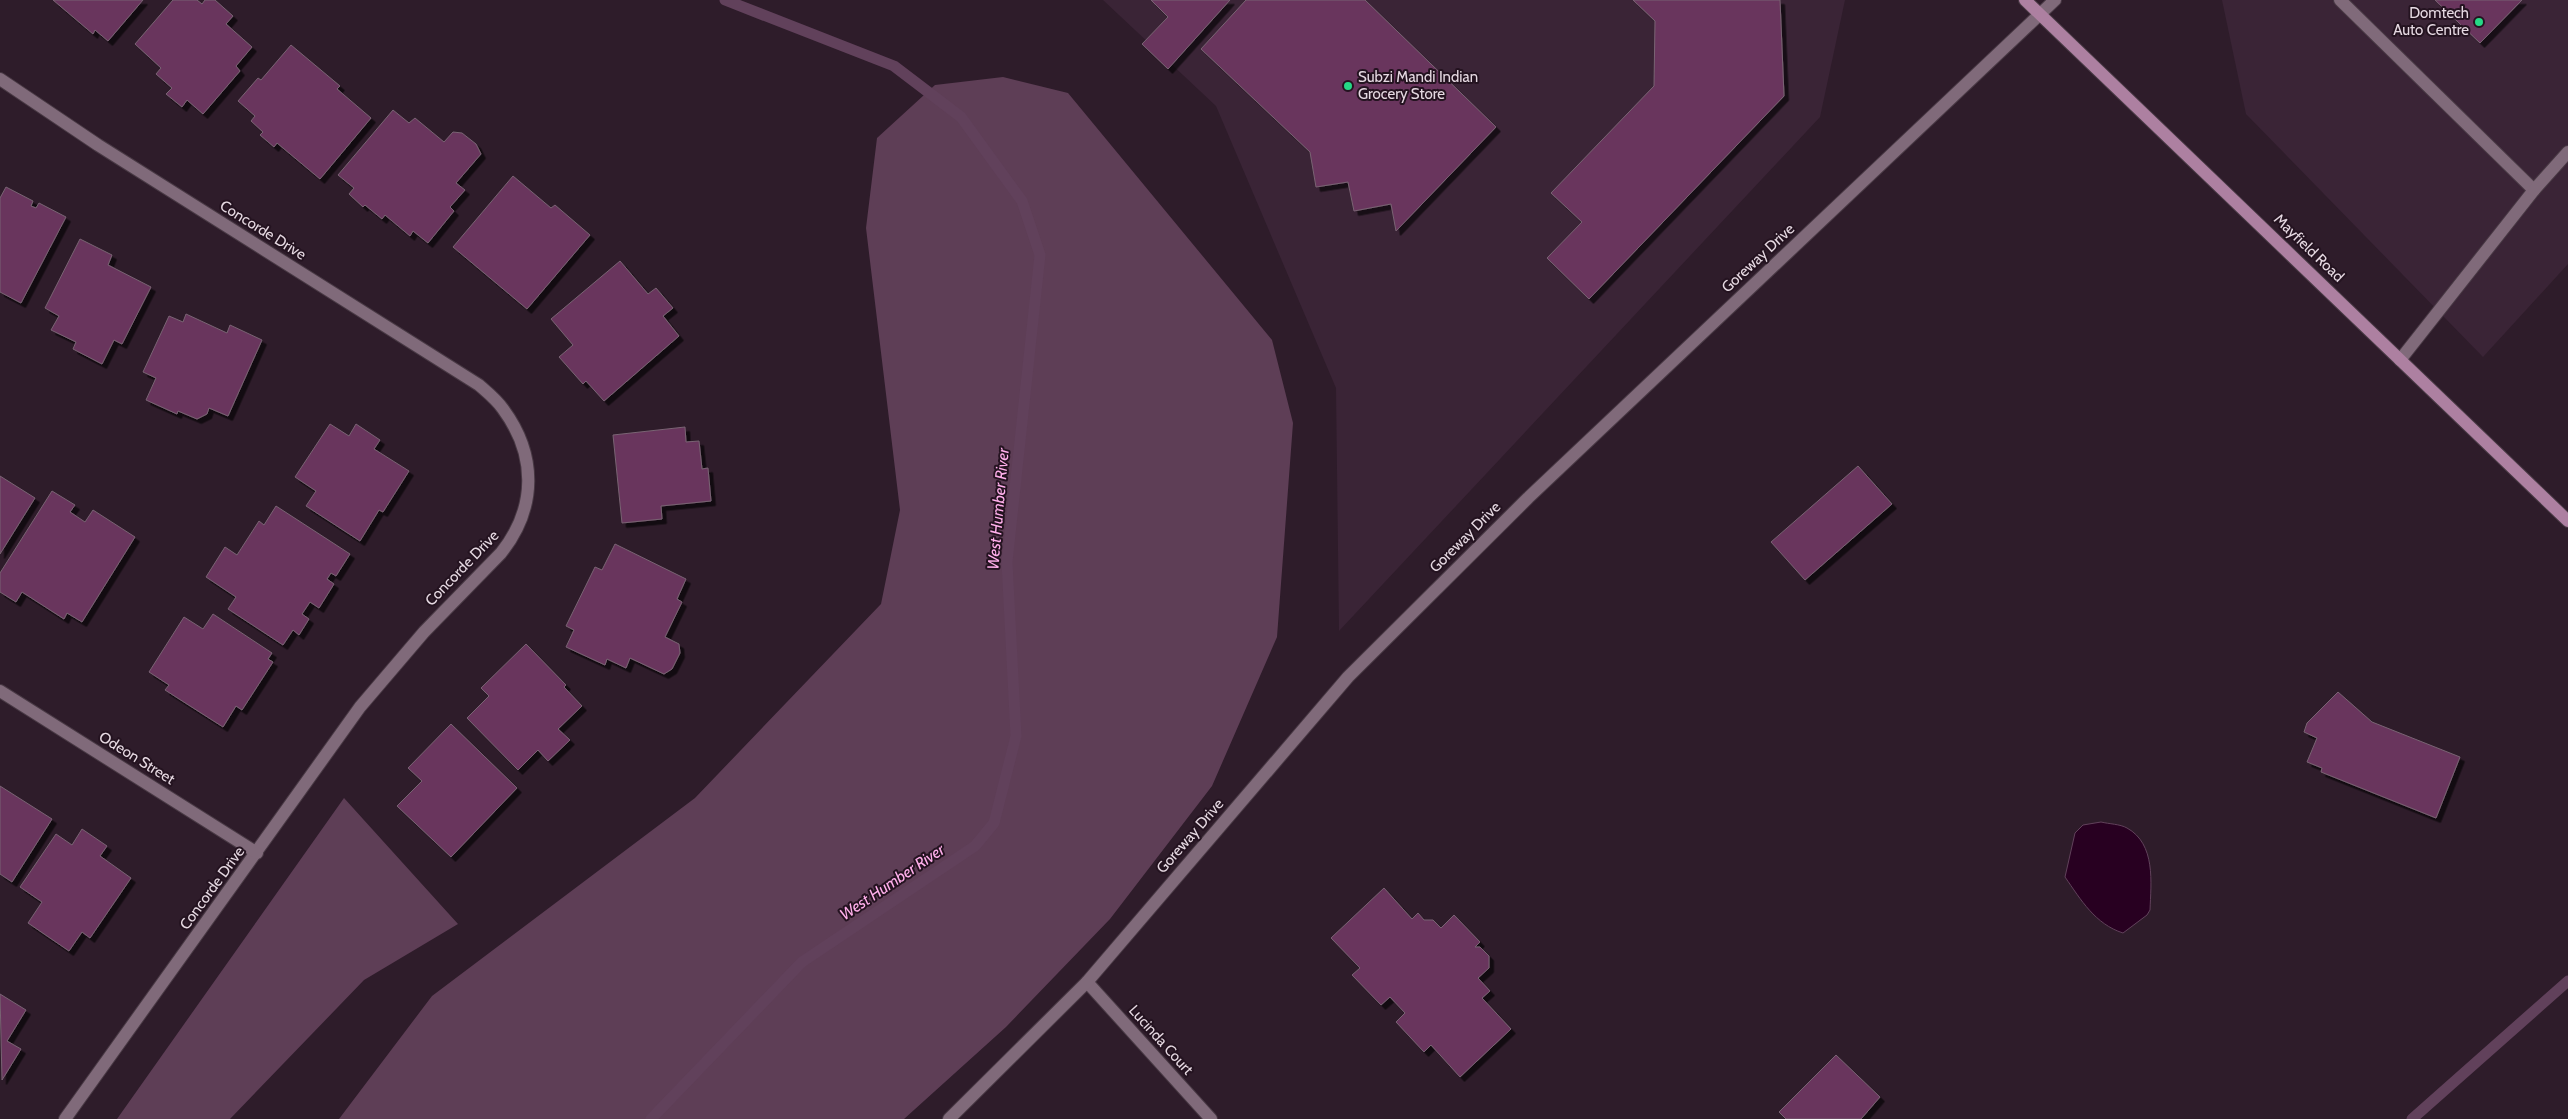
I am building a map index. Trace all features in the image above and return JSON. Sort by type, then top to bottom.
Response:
[{"type":"main road","name":"Mayfield Road","points":[[2025,0],[2568,521]]},
{"type":"street","name":"Goreway Drive","points":[[949,1119],[1087,982],[1348,677],[1394,630],[1528,498],[2055,0]]},
{"type":"street","points":[[2340,0],[2534,190]]},
{"type":"street","name":"Concorde Drive","points":[[0,79],[98,145],[479,385],[502,407],[516,429],[527,455],[526,505],[516,535],[502,553],[418,638],[366,699],[66,1119]]},
{"type":"street","points":[[2400,360],[2534,190],[2568,152]]},
{"type":"street","name":"Odeon Street","points":[[0,691],[257,853]]},
{"type":"street","name":"Lucinda Court","points":[[1087,982],[1211,1119]]},
{"type":"shaded area","points":[[1103,0],[1845,0],[1820,117],[1339,631],[1336,388],[1216,106]]},
{"type":"shaded area","points":[[2222,0],[2568,0],[2568,264],[2483,357],[2246,114]]},
{"type":"shaded area","points":[[1003,77],[1068,93],[1272,340],[1293,423],[1277,637],[1212,786],[1110,919],[1006,1027],[904,1119],[339,1119],[432,996],[695,798],[881,604],[900,510],[866,228],[877,138],[935,85]]},
{"type":"shaded area","points":[[344,798],[458,924],[364,980],[230,1119],[117,1119]]},
{"type":"shaded area","points":[[2101,822],[2127,828],[2136,835],[2143,844],[2150,865],[2150,910],[2147,915],[2123,933],[2104,924],[2083,902],[2065,877],[2075,833],[2083,825]]},
{"type":"building","points":[[53,0],[143,0],[108,41],[95,30],[93,34]]},
{"type":"building","points":[[173,0],[197,0],[202,4],[205,0],[215,0],[233,16],[226,24],[252,47],[236,66],[240,71],[203,114],[187,100],[182,107],[166,94],[172,88],[156,74],[161,68],[135,44]]},
{"type":"building","points":[[1151,0],[1230,0],[1168,69],[1142,44],[1168,17]]},
{"type":"building","points":[[1246,0],[1365,0],[1496,127],[1396,231],[1391,204],[1354,211],[1348,182],[1316,187],[1310,152],[1201,49]]},
{"type":"building","points":[[1633,0],[1780,0],[1784,96],[1589,299],[1547,258],[1582,222],[1551,193],[1654,86],[1655,21]]},
{"type":"building","name":"Domtech Auto Centre","points":[[2435,0],[2522,0],[2480,43]]},
{"type":"building","points":[[291,45],[340,86],[337,89],[371,118],[320,179],[277,143],[274,147],[260,135],[263,132],[251,121],[255,116],[238,101],[258,78],[261,80]]},
{"type":"building","points":[[393,110],[409,123],[415,118],[444,142],[453,132],[462,133],[476,144],[481,154],[456,183],[465,190],[450,207],[454,211],[428,243],[413,231],[410,236],[385,215],[382,219],[365,205],[363,207],[349,194],[354,188],[338,175]]},
{"type":"building","points":[[513,176],[551,208],[555,205],[590,235],[527,309],[453,247]]},
{"type":"building","points":[[6,187],[33,201],[31,206],[36,208],[39,203],[66,217],[21,303],[0,292],[0,198]]},
{"type":"building","points":[[80,239],[112,255],[108,265],[151,287],[122,344],[114,340],[102,364],[73,349],[76,342],[51,330],[59,316],[45,308]]},
{"type":"building","points":[[620,261],[648,294],[656,288],[673,308],[663,316],[679,336],[604,401],[586,381],[583,384],[559,357],[573,345],[551,319]]},
{"type":"building","points":[[186,314],[227,333],[230,325],[262,340],[228,416],[209,408],[207,414],[197,419],[178,411],[177,414],[146,400],[156,378],[143,372],[169,316],[183,322]]},
{"type":"building","points":[[330,424],[349,436],[356,424],[380,440],[374,449],[409,471],[383,512],[379,510],[360,541],[306,506],[316,491],[295,477]]},
{"type":"building","points":[[685,427],[686,442],[699,441],[702,469],[708,468],[711,501],[661,506],[662,519],[622,523],[613,435]]},
{"type":"building","points":[[1858,466],[1892,504],[1805,580],[1771,542]]},
{"type":"building","points":[[0,476],[35,498],[0,554]]},
{"type":"building","points":[[52,491],[75,505],[70,512],[85,522],[93,510],[135,537],[82,622],[67,613],[64,619],[22,592],[16,602],[0,592],[0,573]]},
{"type":"building","points":[[276,506],[350,554],[336,576],[331,573],[327,579],[334,584],[319,608],[310,602],[302,614],[309,619],[299,635],[293,630],[283,645],[228,609],[236,597],[206,577],[225,547],[237,555],[259,521],[264,525]]},
{"type":"building","points":[[615,544],[686,579],[677,599],[682,602],[665,637],[679,644],[680,653],[672,669],[664,674],[630,658],[626,668],[607,659],[605,665],[566,647],[574,630],[566,626],[595,567],[602,570]]},
{"type":"building","points":[[213,614],[272,653],[268,659],[273,662],[242,710],[236,706],[223,727],[165,690],[169,685],[149,672],[184,617],[203,629]]},
{"type":"building","points":[[526,644],[566,685],[564,687],[582,706],[558,729],[570,740],[548,761],[538,750],[518,770],[467,718],[489,696],[481,688]]},
{"type":"building","points":[[2338,692],[2372,722],[2460,757],[2436,818],[2321,772],[2322,768],[2307,762],[2317,738],[2304,732],[2307,723]]},
{"type":"building","points":[[451,724],[517,788],[451,857],[397,806],[422,781],[408,768]]},
{"type":"building","points":[[0,786],[52,819],[12,882],[0,874]]},
{"type":"building","points":[[82,829],[107,846],[100,856],[131,878],[90,938],[82,932],[69,951],[28,923],[42,902],[20,887],[56,834],[72,845]]},
{"type":"building","points":[[1384,888],[1412,919],[1418,913],[1424,920],[1433,920],[1441,928],[1454,915],[1480,942],[1475,947],[1480,947],[1489,956],[1489,968],[1478,978],[1490,991],[1482,998],[1511,1029],[1460,1077],[1431,1045],[1424,1052],[1396,1022],[1405,1013],[1390,997],[1381,1005],[1352,975],[1360,968],[1331,938]]},
{"type":"building","points":[[0,994],[26,1010],[7,1041],[21,1049],[2,1080]]},
{"type":"building","points":[[1836,1055],[1880,1097],[1861,1119],[1786,1119],[1779,1112]]},
{"type":"waterway","name":"West Humber River","points":[[651,1119],[802,962],[975,846],[994,823],[1016,736],[1007,562],[1040,255],[1022,201],[961,117],[894,66],[725,0]]},
{"type":"waterway","points":[[2412,1119],[2568,981]]},
{"type":"place","name":"Domtech Auto Centre","points":[[2479,22]]},
{"type":"place","name":"Subzi Mandi Indian Grocery Store","points":[[1348,86]]}]
